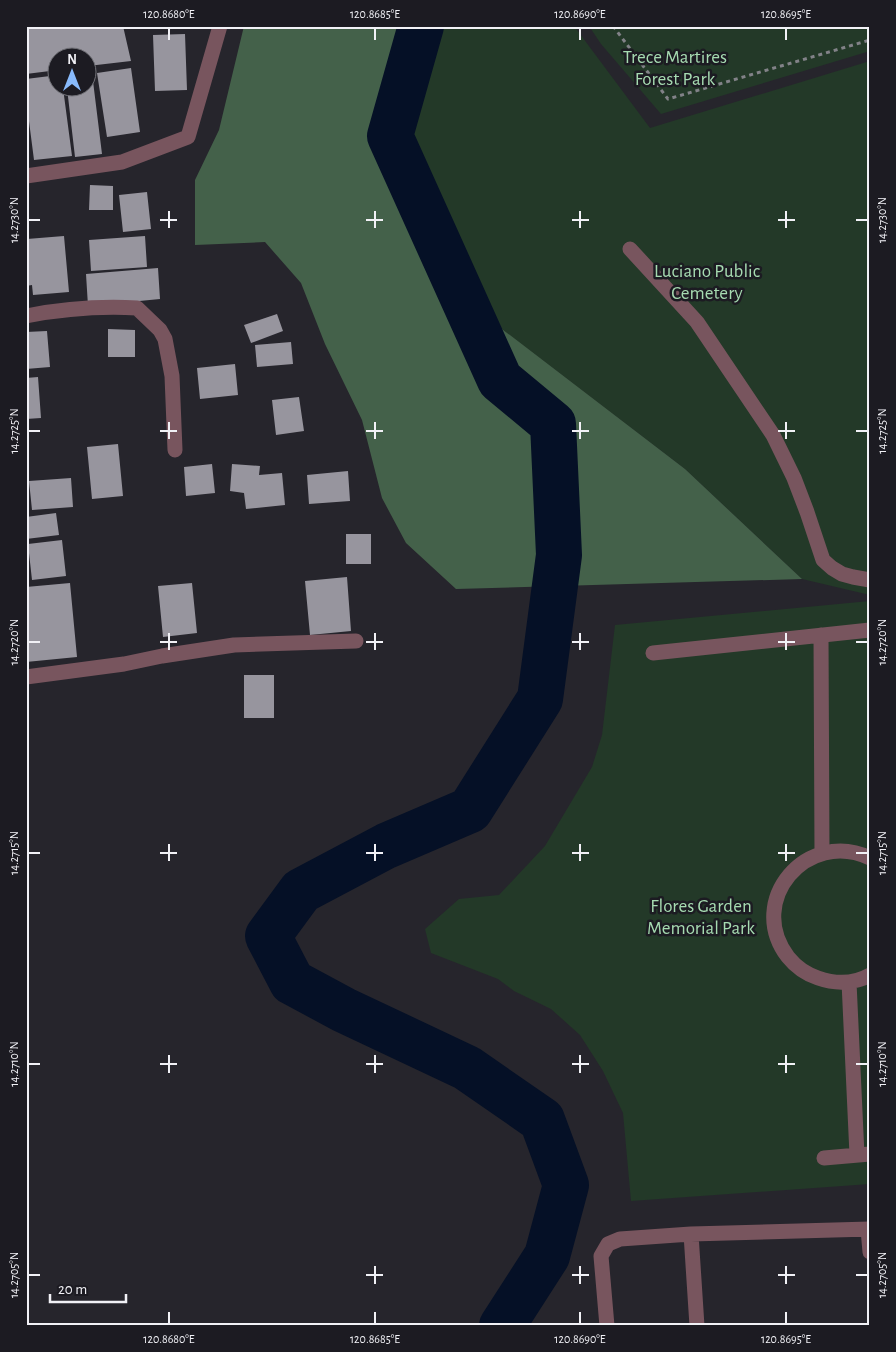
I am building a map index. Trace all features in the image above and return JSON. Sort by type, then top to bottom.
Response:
[{"type":"street","points":[[26,176],[122,162],[188,137],[220,26]]},
{"type":"street","points":[[630,250],[696,322],[773,435],[797,487],[823,560],[842,574],[870,580]]},
{"type":"street","points":[[26,316],[48,312],[120,307],[137,308],[160,330],[165,338],[172,376],[175,450]]},
{"type":"street","points":[[653,653],[870,630]]},
{"type":"street","points":[[821,635],[822,853]]},
{"type":"street","points":[[26,678],[124,664],[234,645],[356,641]]},
{"type":"street","points":[[870,858],[860,853],[841,850],[822,853],[804,861],[789,874],[778,891],[774,910],[774,930],[781,949],[793,964],[810,976],[829,982],[849,982],[866,978],[870,975]]},
{"type":"street","points":[[824,1158],[864,1154],[849,982]]},
{"type":"street","points":[[607,1326],[601,1256],[608,1244],[620,1239],[691,1234],[869,1229],[870,1252]]},
{"type":"street","points":[[691,1234],[697,1326]]},
{"type":"path","points":[[614,26],[668,99],[870,40]]},
{"type":"green space","points":[[244,26],[428,26],[405,138],[485,316],[685,469],[802,579],[456,589],[406,543],[382,498],[362,420],[325,344],[301,283],[265,242],[195,245],[195,180],[219,130]]},
{"type":"green space","name":"Luciano Public Cemetery","points":[[428,26],[574,26],[650,128],[870,61],[870,595],[802,579],[685,469],[473,307],[405,138]]},
{"type":"green space","name":"Trece Martires Forest Park","points":[[589,26],[870,26],[870,51],[661,114],[601,44]]},
{"type":"green space","name":"Flores Garden Memorial Park","points":[[870,601],[870,1184],[631,1201],[623,1113],[603,1071],[580,1035],[551,1009],[514,991],[498,979],[431,953],[425,929],[459,899],[499,895],[545,846],[592,767],[602,735],[615,625]]},
{"type":"building","points":[[26,26],[123,26],[131,61],[98,65],[98,48],[48,48],[48,71],[26,74]]},
{"type":"building","points":[[185,34],[187,90],[155,91],[153,35]]},
{"type":"building","points":[[131,68],[140,132],[107,137],[98,73]]},
{"type":"building","points":[[48,76],[48,98],[64,98],[72,156],[34,160],[26,98],[26,79]]},
{"type":"building","points":[[68,98],[95,98],[102,154],[75,157]]},
{"type":"building","points":[[90,185],[113,186],[113,210],[89,210]]},
{"type":"building","points":[[147,192],[151,229],[123,232],[119,195]]},
{"type":"building","points":[[64,236],[69,292],[33,295],[32,285],[26,286],[26,248],[28,248],[29,255],[27,239]]},
{"type":"building","points":[[145,236],[147,267],[91,271],[89,240]]},
{"type":"building","points":[[158,268],[160,299],[88,306],[86,274]]},
{"type":"building","points":[[277,314],[283,331],[251,343],[244,325]]},
{"type":"building","points":[[108,329],[135,330],[135,357],[108,357]]},
{"type":"building","points":[[47,331],[50,367],[26,369],[26,332]]},
{"type":"building","points":[[291,342],[293,364],[257,367],[255,345]]},
{"type":"building","points":[[235,364],[238,395],[200,399],[197,368]]},
{"type":"building","points":[[38,377],[41,418],[26,419],[26,378]]},
{"type":"building","points":[[299,397],[304,431],[276,435],[272,400]]},
{"type":"building","points":[[118,444],[123,496],[92,499],[87,447]]},
{"type":"building","points":[[212,464],[215,493],[186,496],[184,467]]},
{"type":"building","points":[[232,464],[260,466],[259,475],[282,473],[285,505],[246,509],[244,493],[230,491]]},
{"type":"building","points":[[348,471],[350,501],[309,504],[307,475]]},
{"type":"building","points":[[71,478],[73,507],[32,510],[29,481]]},
{"type":"building","points":[[56,513],[59,535],[26,539],[26,517]]},
{"type":"building","points":[[346,534],[371,534],[371,564],[346,564]]},
{"type":"building","points":[[62,540],[66,576],[32,580],[28,544]]},
{"type":"building","points":[[347,577],[351,631],[310,635],[305,581]]},
{"type":"building","points":[[70,583],[77,657],[26,662],[26,587]]},
{"type":"building","points":[[192,583],[197,633],[163,637],[158,586]]},
{"type":"building","points":[[244,675],[274,675],[274,718],[244,718]]},
{"type":"waterway","points":[[421,26],[390,136],[500,380],[553,424],[559,555],[540,699],[470,810],[386,846],[301,891],[268,936],[292,982],[344,1010],[467,1068],[542,1120],[566,1185],[547,1256],[502,1326]]}]
